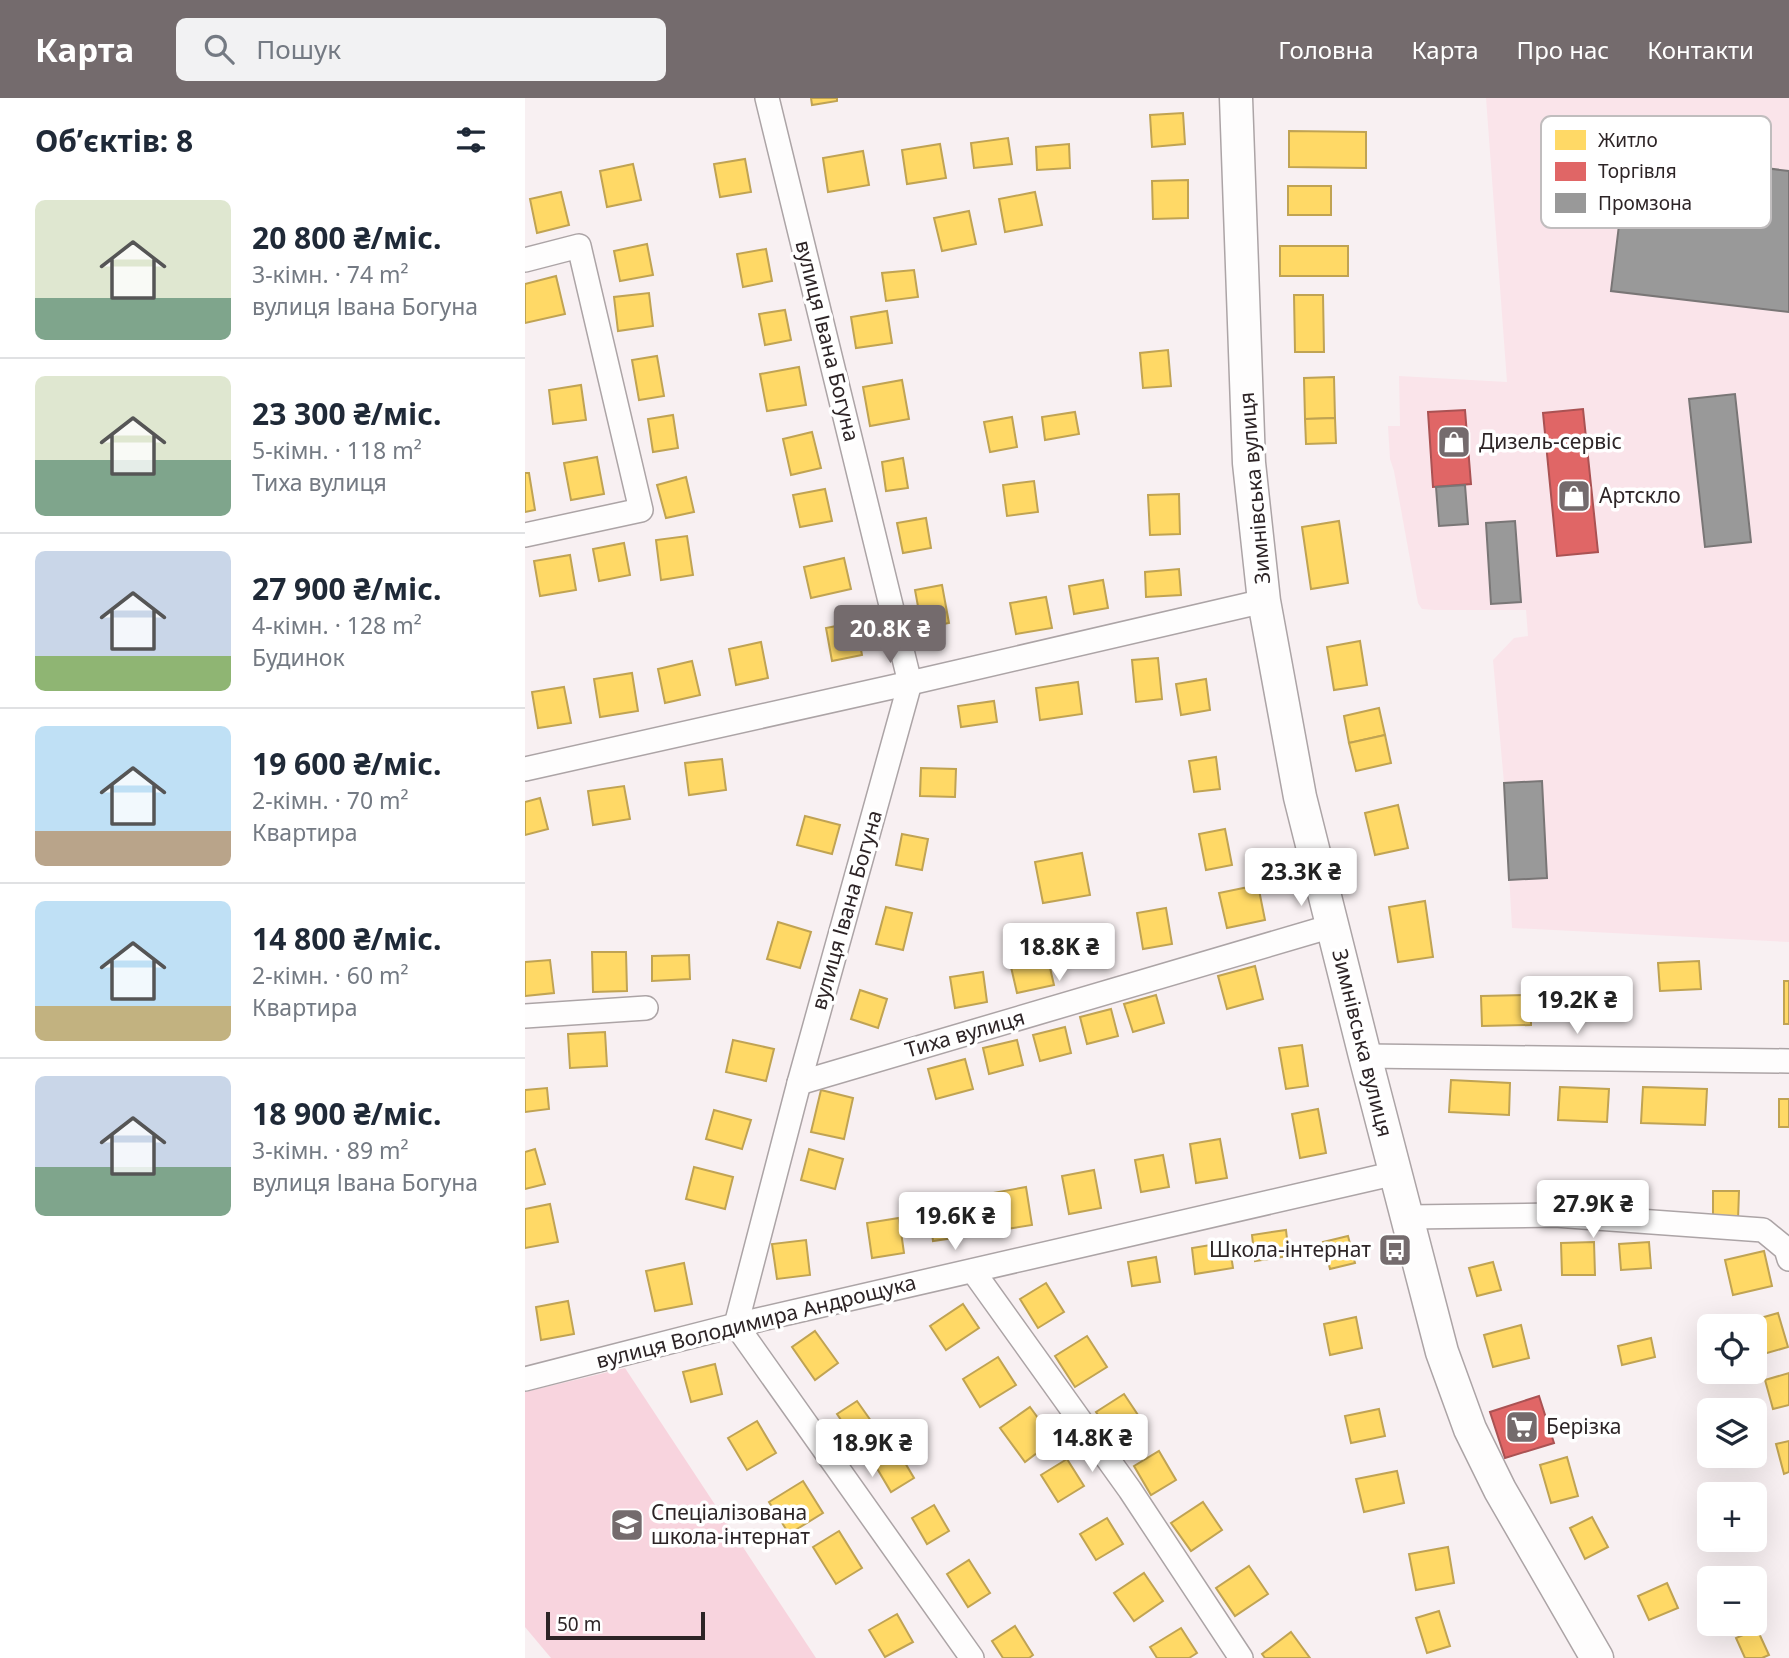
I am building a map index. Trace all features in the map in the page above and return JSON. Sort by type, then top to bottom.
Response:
[{"type":"main road","name":"Зимнівська вулиця","points":[[1236,98],[1249,463],[1264,601],[1300,797],[1442,1352],[1470,1429],[1500,1490],[1597,1658]]},
{"type":"street","name":"вулиця Івана Богуна","points":[[736,1325],[799,1083],[910,682],[767,98]]},
{"type":"street","points":[[525,260],[579,246],[641,510],[525,535]]},
{"type":"street","points":[[525,769],[1264,601]]},
{"type":"street","name":"Тиха вулиця","points":[[799,1083],[1332,926]]},
{"type":"street","points":[[525,1016],[646,1008]]},
{"type":"street","points":[[1365,1056],[1789,1061]]},
{"type":"street","name":"вулиця Володимира Андрощука","points":[[526,1373],[1396,1173]]},
{"type":"street","points":[[1408,1217],[1555,1215],[1763,1230],[1786,1249],[1789,1259]]},
{"type":"street","points":[[973,1271],[1130,1490],[1241,1658]]},
{"type":"street","points":[[736,1325],[970,1657]]},
{"type":"shaded area","points":[[1486,98],[1789,98],[1789,942],[1512,928],[1504,783],[1493,660],[1514,638],[1528,636],[1526,610],[1422,609],[1418,603],[1390,459],[1388,426],[1400,426],[1399,376],[1507,382]]},
{"type":"shaded area","name":"Спеціалізована школа-інтернат","points":[[625,1368],[816,1658],[551,1658],[525,1627],[525,1392]]},
{"type":"building: Житло","points":[[811,98],[837,98],[837,101],[812,105]]},
{"type":"building: Житло","points":[[1183,113],[1185,144],[1152,147],[1150,115]]},
{"type":"building: Житло","points":[[1289,131],[1366,132],[1366,168],[1289,167]]},
{"type":"building: Житло","points":[[1008,138],[1012,164],[974,168],[971,143]]},
{"type":"building: Житло","points":[[940,144],[946,178],[907,184],[902,150]]},
{"type":"building: Житло","points":[[1069,144],[1070,168],[1037,170],[1036,147]]},
{"type":"building: Житло","points":[[863,151],[869,185],[828,192],[823,158]]},
{"type":"building: Житло","points":[[745,159],[751,192],[720,197],[714,164]]},
{"type":"building: Житло","points":[[633,164],[641,200],[607,207],[600,171]]},
{"type":"building: Житло","points":[[1188,180],[1188,218],[1153,219],[1152,181]]},
{"type":"building: Житло","points":[[1288,186],[1331,186],[1331,215],[1288,215]]},
{"type":"building: Житло","points":[[561,192],[569,225],[537,233],[530,199]]},
{"type":"building: Житло","points":[[1035,192],[1042,225],[1005,232],[999,199]]},
{"type":"building: Житло","points":[[969,211],[976,244],[942,251],[934,218]]},
{"type":"building: Житло","points":[[647,244],[653,275],[620,281],[614,251]]},
{"type":"building: Житло","points":[[1280,246],[1348,246],[1348,276],[1280,276]]},
{"type":"building: Житло","points":[[766,249],[772,281],[743,287],[737,254]]},
{"type":"building: Житло","points":[[914,270],[918,297],[886,301],[882,273]]},
{"type":"building: Житло","points":[[556,276],[565,314],[525,323],[525,284]]},
{"type":"building: Житло","points":[[649,293],[653,326],[618,331],[614,297]]},
{"type":"building: Житло","points":[[1294,295],[1323,295],[1324,352],[1295,352]]},
{"type":"building: Житло","points":[[785,310],[791,340],[765,345],[759,314]]},
{"type":"building: Житло","points":[[887,311],[892,343],[856,348],[851,317]]},
{"type":"building: Житло","points":[[1168,350],[1171,386],[1143,388],[1140,353]]},
{"type":"building: Житло","points":[[657,356],[664,396],[639,400],[632,360]]},
{"type":"building: Житло","points":[[799,367],[806,405],[767,411],[760,374]]},
{"type":"building: Житло","points":[[1334,377],[1335,418],[1305,419],[1304,378]]},
{"type":"building: Житло","points":[[902,380],[909,419],[870,426],[863,387]]},
{"type":"building: Житло","points":[[581,385],[586,420],[553,424],[549,390]]},
{"type":"building: Житло","points":[[1075,412],[1079,434],[1045,440],[1042,417]]},
{"type":"building: Житло","points":[[673,415],[678,448],[653,452],[648,419]]},
{"type":"building: Житло","points":[[1012,417],[1017,447],[990,452],[984,422]]},
{"type":"building: Житло","points":[[1335,418],[1336,443],[1306,444],[1305,419]]},
{"type":"building: Житло","points":[[812,432],[821,468],[791,475],[783,439]]},
{"type":"building: Житло","points":[[597,457],[604,494],[571,500],[564,463]]},
{"type":"building: Житло","points":[[903,458],[908,488],[886,491],[882,462]]},
{"type":"building: Житло","points":[[525,473],[529,473],[535,510],[525,512]]},
{"type":"building: Житло","points":[[686,477],[694,512],[666,518],[657,485]]},
{"type":"building: Житло","points":[[1034,481],[1038,512],[1007,516],[1003,485]]},
{"type":"building: Житло","points":[[825,489],[832,521],[800,527],[793,495]]},
{"type":"building: Житло","points":[[1179,494],[1180,534],[1150,535],[1148,495]]},
{"type":"building: Житло","points":[[926,518],[931,548],[903,553],[897,523]]},
{"type":"building: Житло","points":[[1339,521],[1348,583],[1311,589],[1302,527]]},
{"type":"building: Житло","points":[[687,536],[693,575],[661,580],[656,540]]},
{"type":"building: Житло","points":[[624,543],[630,575],[599,581],[593,549]]},
{"type":"building: Житло","points":[[570,555],[576,590],[540,596],[534,561]]},
{"type":"building: Житло","points":[[844,558],[851,589],[811,598],[804,567]]},
{"type":"building: Житло","points":[[1179,569],[1181,595],[1146,597],[1145,572]]},
{"type":"building: Житло","points":[[1103,580],[1108,608],[1074,614],[1069,586]]},
{"type":"building: Житло","points":[[942,585],[949,623],[922,628],[915,590]]},
{"type":"building: Житло","points":[[1046,597],[1052,628],[1016,634],[1010,603]]},
{"type":"building: Житло","points":[[856,622],[862,655],[832,661],[826,628]]},
{"type":"building: Житло","points":[[1360,641],[1367,685],[1334,690],[1327,647]]},
{"type":"building: Житло","points":[[761,642],[768,678],[736,685],[729,649]]},
{"type":"building: Житло","points":[[1158,658],[1162,699],[1136,702],[1132,660]]},
{"type":"building: Житло","points":[[692,661],[700,695],[665,703],[658,669]]},
{"type":"building: Житло","points":[[632,673],[638,711],[600,717],[594,679]]},
{"type":"building: Житло","points":[[1206,679],[1210,710],[1181,715],[1176,684]]},
{"type":"building: Житло","points":[[1078,682],[1082,714],[1040,720],[1036,688]]},
{"type":"building: Житло","points":[[564,687],[571,723],[538,728],[532,692]]},
{"type":"building: Житло","points":[[994,701],[997,722],[961,727],[958,706]]},
{"type":"building: Житло","points":[[1379,708],[1385,735],[1349,743],[1344,716]]},
{"type":"building: Житло","points":[[1385,735],[1391,763],[1356,771],[1349,743]]},
{"type":"building: Житло","points":[[1216,757],[1220,789],[1194,792],[1189,761]]},
{"type":"building: Житло","points":[[722,759],[726,790],[689,795],[685,763]]},
{"type":"building: Житло","points":[[921,768],[956,769],[955,797],[920,796]]},
{"type":"building: Житло","points":[[624,786],[630,819],[593,825],[588,791]]},
{"type":"building: Житло","points":[[540,798],[548,829],[525,835],[525,802]]},
{"type":"building: Житло","points":[[1398,805],[1408,848],[1375,855],[1365,813]]},
{"type":"building: Житло","points":[[805,816],[840,825],[832,854],[797,845]]},
{"type":"building: Житло","points":[[1225,829],[1232,865],[1206,870],[1199,834]]},
{"type":"building: Житло","points":[[902,834],[928,839],[922,870],[896,865]]},
{"type":"building: Житло","points":[[1082,853],[1090,895],[1043,903],[1035,862]]},
{"type":"building: Житло","points":[[1258,885],[1265,920],[1227,928],[1219,893]]},
{"type":"building: Житло","points":[[1425,901],[1433,957],[1398,962],[1389,907]]},
{"type":"building: Житло","points":[[886,907],[912,913],[903,950],[876,944]]},
{"type":"building: Житло","points":[[1166,908],[1172,944],[1143,949],[1137,913]]},
{"type":"building: Житло","points":[[778,922],[811,932],[800,968],[767,959]]},
{"type":"building: Житло","points":[[1045,946],[1054,985],[1017,993],[1008,954]]},
{"type":"building: Житло","points":[[592,952],[626,952],[627,991],[593,992]]},
{"type":"building: Житло","points":[[689,955],[690,979],[652,981],[652,956]]},
{"type":"building: Житло","points":[[550,960],[554,993],[525,996],[525,962]]},
{"type":"building: Житло","points":[[1699,961],[1701,989],[1660,991],[1658,963]]},
{"type":"building: Житло","points":[[1255,966],[1263,999],[1227,1009],[1218,976]]},
{"type":"building: Житло","points":[[983,972],[987,1002],[955,1008],[950,977]]},
{"type":"building: Житло","points":[[1784,981],[1789,981],[1789,1024],[1784,1024]]},
{"type":"building: Житло","points":[[1570,982],[1607,982],[1607,1019],[1570,1019]]},
{"type":"building: Житло","points":[[860,990],[887,999],[878,1028],[851,1019]]},
{"type":"building: Житло","points":[[1156,995],[1164,1023],[1133,1032],[1124,1004]]},
{"type":"building: Житло","points":[[1531,995],[1531,1025],[1482,1026],[1481,996]]},
{"type":"building: Житло","points":[[1111,1009],[1118,1036],[1087,1044],[1080,1017]]},
{"type":"building: Житло","points":[[1065,1027],[1071,1053],[1040,1061],[1033,1035]]},
{"type":"building: Житло","points":[[605,1032],[607,1066],[570,1068],[568,1034]]},
{"type":"building: Житло","points":[[733,1040],[774,1049],[766,1081],[726,1072]]},
{"type":"building: Житло","points":[[1017,1040],[1023,1065],[989,1074],[983,1048]]},
{"type":"building: Житло","points":[[1302,1045],[1308,1086],[1286,1089],[1279,1048]]},
{"type":"building: Житло","points":[[965,1059],[973,1089],[936,1099],[928,1069]]},
{"type":"building: Житло","points":[[1451,1080],[1510,1083],[1509,1115],[1449,1112]]},
{"type":"building: Житло","points":[[1560,1087],[1609,1089],[1607,1122],[1558,1120]]},
{"type":"building: Житло","points":[[1643,1087],[1707,1089],[1705,1125],[1641,1123]]},
{"type":"building: Житло","points":[[547,1088],[549,1109],[525,1112],[525,1090]]},
{"type":"building: Житло","points":[[821,1090],[853,1098],[844,1139],[811,1132]]},
{"type":"building: Житло","points":[[1779,1099],[1789,1099],[1789,1127],[1779,1127]]},
{"type":"building: Житло","points":[[1318,1109],[1326,1153],[1300,1158],[1292,1114]]},
{"type":"building: Житло","points":[[714,1110],[751,1120],[742,1149],[706,1139]]},
{"type":"building: Житло","points":[[1220,1139],[1227,1178],[1196,1183],[1190,1144]]},
{"type":"building: Житло","points":[[535,1149],[545,1184],[525,1189],[525,1152]]},
{"type":"building: Житло","points":[[809,1149],[843,1159],[835,1189],[801,1180]]},
{"type":"building: Житло","points":[[1163,1155],[1169,1187],[1141,1192],[1135,1160]]},
{"type":"building: Житло","points":[[694,1167],[733,1177],[725,1209],[686,1199]]},
{"type":"building: Житло","points":[[1094,1170],[1101,1208],[1069,1214],[1062,1176]]},
{"type":"building: Житло","points":[[1026,1187],[1032,1225],[1000,1230],[993,1193]]},
{"type":"building: Житло","points":[[1713,1191],[1739,1191],[1738,1220],[1713,1220]]},
{"type":"building: Житло","points":[[550,1204],[558,1242],[525,1248],[525,1209]]},
{"type":"building: Житло","points":[[963,1204],[968,1236],[933,1241],[929,1209]]},
{"type":"building: Житло","points":[[899,1218],[904,1253],[872,1258],[867,1223]]},
{"type":"building: Житло","points":[[1286,1230],[1289,1256],[1255,1261],[1252,1235]]},
{"type":"building: Житло","points":[[1348,1236],[1355,1263],[1330,1269],[1323,1242]]},
{"type":"building: Житло","points":[[806,1240],[810,1275],[777,1279],[772,1244]]},
{"type":"building: Житло","points":[[1229,1242],[1233,1268],[1195,1274],[1192,1248]]},
{"type":"building: Житло","points":[[1594,1242],[1595,1275],[1562,1275],[1561,1243]]},
{"type":"building: Житло","points":[[1649,1242],[1651,1268],[1621,1270],[1619,1244]]},
{"type":"building: Житло","points":[[1764,1251],[1772,1286],[1733,1295],[1725,1260]]},
{"type":"building: Житло","points":[[1156,1257],[1160,1282],[1132,1286],[1128,1262]]},
{"type":"building: Житло","points":[[1493,1262],[1501,1290],[1477,1296],[1469,1268]]},
{"type":"building: Житло","points":[[684,1263],[692,1304],[655,1311],[646,1271]]},
{"type":"building: Житло","points":[[1046,1283],[1064,1312],[1038,1328],[1020,1299]]},
{"type":"building: Житло","points":[[568,1301],[574,1334],[541,1340],[536,1307]]},
{"type":"building: Житло","points":[[963,1304],[979,1328],[946,1350],[930,1326]]},
{"type":"building: Житло","points":[[1778,1313],[1788,1347],[1767,1353],[1767,1316]]},
{"type":"building: Житло","points":[[1356,1317],[1362,1348],[1330,1355],[1324,1324]]},
{"type":"building: Житло","points":[[1521,1325],[1529,1358],[1493,1367],[1484,1335]]},
{"type":"building: Житло","points":[[815,1331],[838,1363],[815,1380],[792,1347]]},
{"type":"building: Житло","points":[[1087,1336],[1107,1367],[1075,1387],[1055,1356]]},
{"type":"building: Житло","points":[[1651,1338],[1655,1357],[1622,1365],[1618,1346]]},
{"type":"building: Житло","points":[[998,1357],[1016,1385],[980,1407],[963,1379]]},
{"type":"building: Житло","points":[[715,1364],[722,1394],[691,1402],[683,1372]]},
{"type":"building: Житло","points":[[1789,1373],[1789,1405],[1773,1409],[1767,1379]]},
{"type":"building: Житло","points":[[1124,1394],[1142,1421],[1114,1439],[1096,1412]]},
{"type":"building: Житло","points":[[857,1401],[876,1428],[856,1442],[837,1414]]},
{"type":"building: Житло","points":[[1030,1407],[1054,1440],[1025,1462],[1000,1428]]},
{"type":"building: Житло","points":[[1379,1409],[1385,1436],[1351,1443],[1345,1416]]},
{"type":"building: Житло","points":[[757,1421],[776,1453],[747,1470],[728,1438]]},
{"type":"building: Житло","points":[[1789,1441],[1789,1472],[1784,1474],[1776,1444]]},
{"type":"building: Житло","points":[[898,1451],[914,1478],[891,1492],[875,1465]]},
{"type":"building: Житло","points":[[1159,1451],[1176,1480],[1151,1495],[1134,1466]]},
{"type":"building: Житло","points":[[1567,1457],[1578,1496],[1551,1503],[1540,1465]]},
{"type":"building: Житло","points":[[1067,1459],[1084,1486],[1058,1502],[1041,1475]]},
{"type":"building: Житло","points":[[1397,1471],[1404,1503],[1364,1512],[1356,1479]]},
{"type":"building: Житло","points":[[803,1481],[823,1513],[789,1534],[769,1502]]},
{"type":"building: Житло","points":[[1203,1502],[1222,1530],[1191,1551],[1171,1523]]},
{"type":"building: Житло","points":[[934,1505],[949,1531],[927,1544],[912,1518]]},
{"type":"building: Житло","points":[[1592,1517],[1608,1547],[1585,1559],[1570,1528]]},
{"type":"building: Житло","points":[[1107,1518],[1123,1544],[1096,1560],[1080,1534]]},
{"type":"building: Житло","points":[[839,1531],[862,1568],[836,1584],[813,1547]]},
{"type":"building: Житло","points":[[1448,1547],[1454,1583],[1416,1590],[1409,1554]]},
{"type":"building: Житло","points":[[969,1560],[990,1593],[968,1607],[947,1574]]},
{"type":"building: Житло","points":[[1249,1566],[1268,1594],[1235,1616],[1216,1588]]},
{"type":"building: Житло","points":[[1144,1573],[1163,1601],[1134,1621],[1114,1593]]},
{"type":"building: Житло","points":[[1667,1583],[1678,1608],[1649,1620],[1638,1596]]},
{"type":"building: Житло","points":[[1439,1611],[1450,1646],[1427,1653],[1416,1618]]},
{"type":"building: Житло","points":[[897,1614],[913,1642],[885,1657],[869,1630]]},
{"type":"building: Житло","points":[[1015,1626],[1033,1655],[1029,1658],[1003,1658],[992,1641]]},
{"type":"building: Житло","points":[[1181,1628],[1197,1653],[1189,1658],[1157,1658],[1150,1647]]},
{"type":"building: Житло","points":[[1291,1632],[1310,1658],[1265,1658],[1262,1654]]},
{"type":"building: Житло","points":[[1760,1636],[1769,1655],[1762,1658],[1745,1658],[1736,1638]]},
{"type":"building: Торгівля","points":[[1583,409],[1598,552],[1557,556],[1543,413]]},
{"type":"building: Торгівля","points":[[1465,410],[1471,484],[1433,487],[1428,412]]},
{"type":"building: Торгівля","name":"Берізка","points":[[1539,1396],[1554,1443],[1505,1458],[1490,1412]]},
{"type":"building: Промзона","points":[[1771,169],[1789,171],[1789,312],[1611,291],[1619,228],[1771,228]]},
{"type":"building: Промзона","points":[[1735,394],[1751,542],[1705,547],[1689,399]]},
{"type":"building: Промзона","points":[[1465,485],[1468,524],[1439,526],[1436,487]]},
{"type":"building: Промзона","points":[[1515,521],[1521,602],[1491,604],[1486,523]]},
{"type":"building: Промзона","points":[[1542,781],[1547,878],[1509,880],[1504,783]]},
{"type":"place","name":"Дизель-сервіс","points":[[1454,442]]},
{"type":"place","name":"Артскло","points":[[1574,496]]},
{"type":"place","name":"Школа-інтернат","points":[[1395,1250]]},
{"type":"place","name":"Берізка","points":[[1522,1427]]},
{"type":"place","name":"Спеціалізована школа-інтернат","points":[[627,1525]]}]
